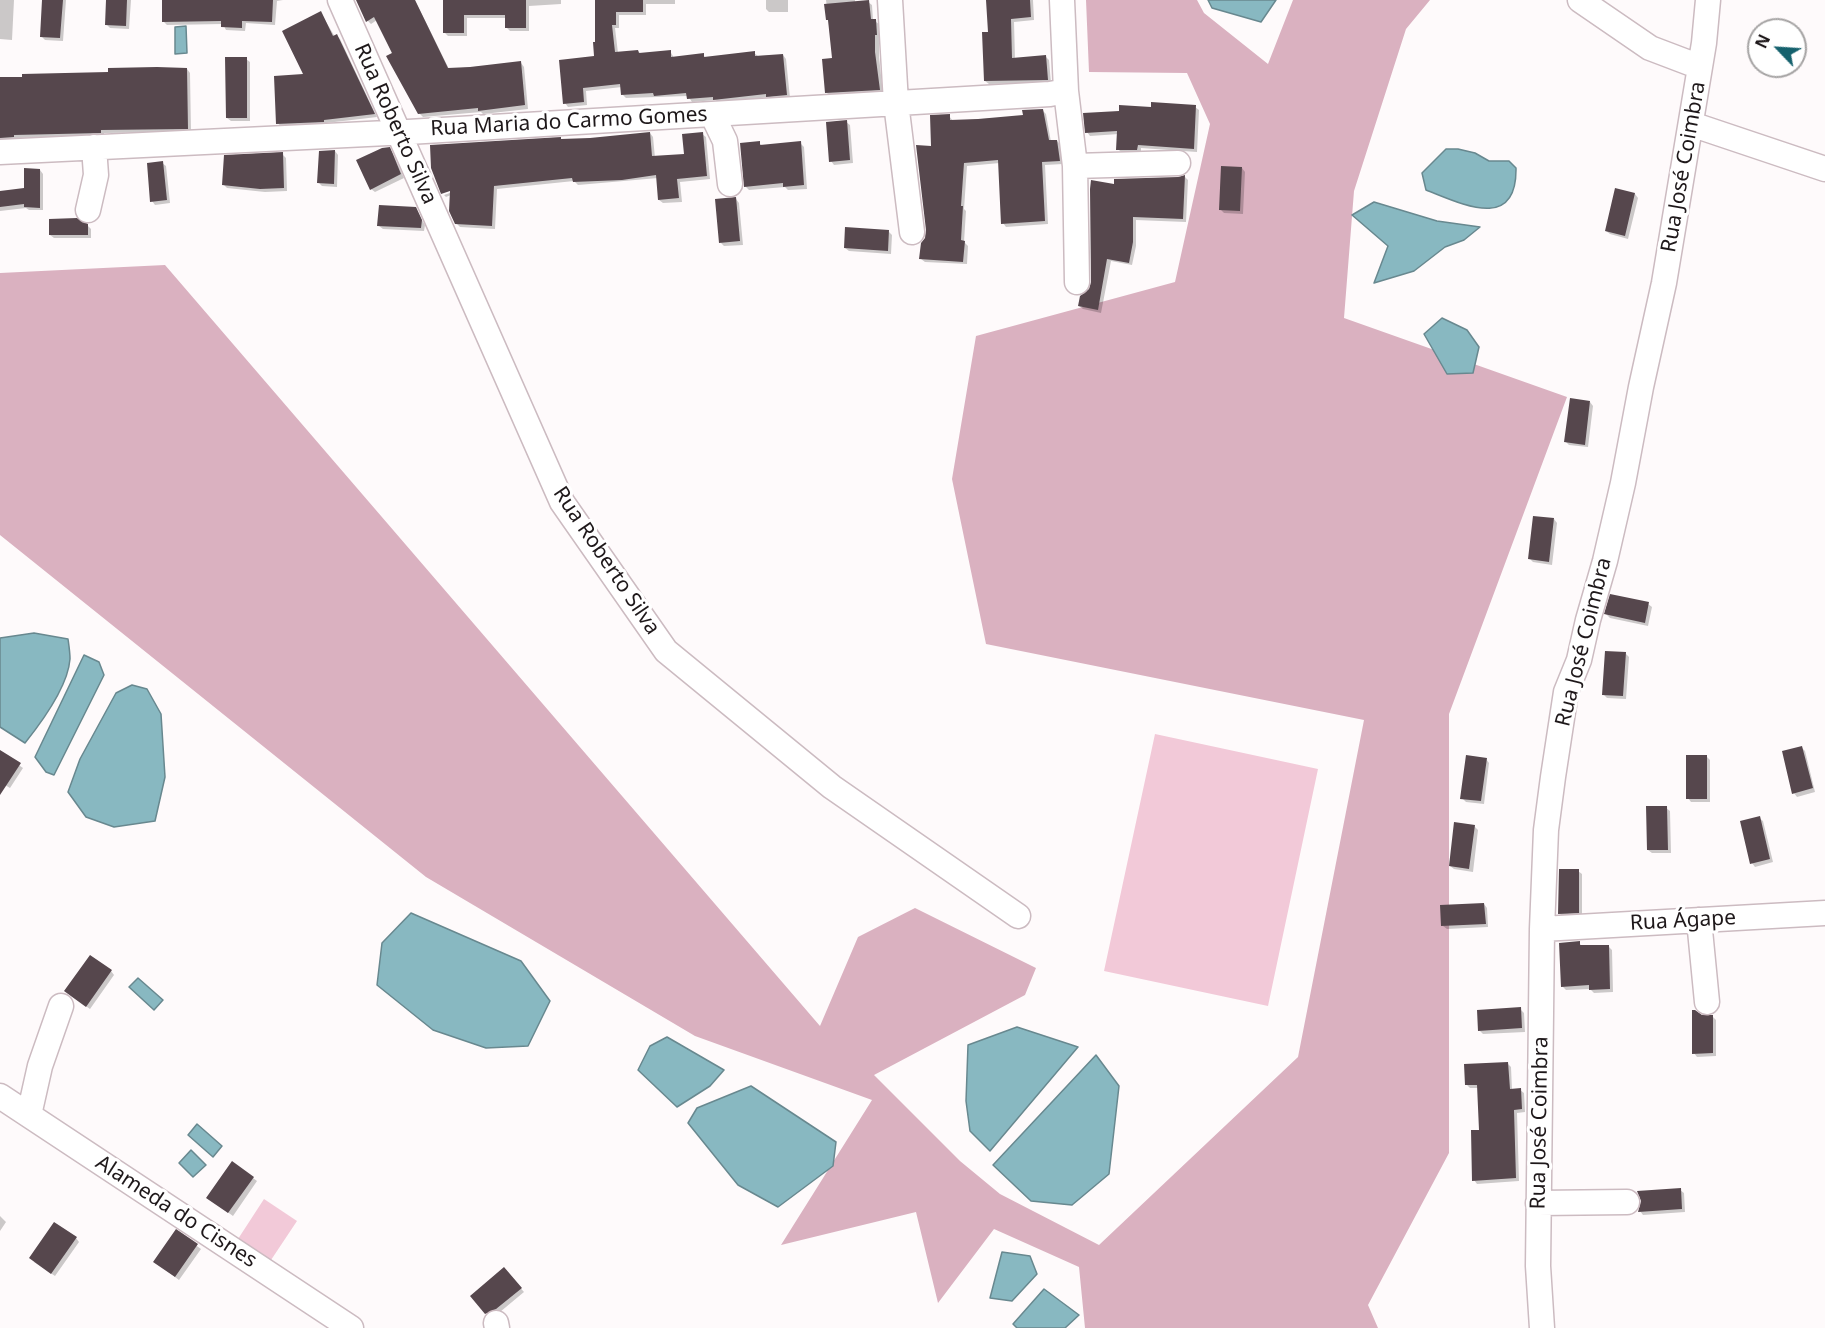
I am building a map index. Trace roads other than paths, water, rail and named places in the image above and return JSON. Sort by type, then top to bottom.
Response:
[{"type":"street","name":"Rua Roberto Silva","points":[[340,0],[562,502],[666,651],[832,787],[1018,916]]},
{"type":"street","points":[[890,0],[896,103],[912,232]]},
{"type":"street","points":[[1062,0],[1066,91],[1075,166],[1077,282]]},
{"type":"street","points":[[1580,0],[1650,48],[1700,67]]},
{"type":"street","name":"Rua José Coimbra","points":[[1542,1328],[1538,1266],[1538,1203],[1542,930],[1546,830],[1566,692],[1578,660],[1623,483],[1664,283],[1700,67],[1708,0]]},
{"type":"street","name":"Rua Maria do Carmo Gomes","points":[[0,152],[399,132],[1050,94],[1066,91]]},
{"type":"street","points":[[712,114],[724,141],[730,184]]},
{"type":"street","points":[[1691,124],[1825,169]]},
{"type":"street","points":[[88,210],[96,175],[94,147]]},
{"type":"street","points":[[1075,166],[1178,163]]},
{"type":"street","name":"Rua Ágape","points":[[1542,930],[1825,913]]},
{"type":"street","points":[[1699,920],[1707,1002]]},
{"type":"street","points":[[29,1115],[40,1066],[61,1006]]},
{"type":"street","name":"Alameda do Cisnes","points":[[0,1096],[351,1328]]},
{"type":"street","points":[[1538,1203],[1627,1202]]},
{"type":"water","points":[[1208,0],[1276,0],[1261,22],[1212,8]]},
{"type":"water","points":[[186,26],[187,53],[175,54],[175,27]]},
{"type":"water","points":[[1446,149],[1475,153],[1489,161],[1509,161],[1516,168],[1514,188],[1507,200],[1497,207],[1485,208],[1471,206],[1426,190],[1422,173]]},
{"type":"water","points":[[1374,202],[1437,221],[1480,227],[1464,240],[1445,247],[1414,271],[1374,283],[1388,246],[1352,215]]},
{"type":"water","points":[[1442,318],[1467,330],[1479,347],[1473,373],[1447,374],[1424,334]]},
{"type":"water","points":[[34,633],[68,639],[70,659],[59,692],[46,715],[25,743],[0,727],[0,638]]},
{"type":"water","points":[[84,655],[99,662],[104,675],[54,775],[46,772],[35,757]]},
{"type":"water","points":[[132,685],[147,689],[161,714],[165,777],[155,821],[114,827],[86,817],[68,792],[80,759],[116,693]]},
{"type":"water","points":[[411,913],[521,961],[550,1001],[528,1046],[486,1048],[433,1030],[377,985],[382,943]]},
{"type":"water","points":[[138,978],[163,1000],[154,1010],[129,987]]},
{"type":"water","points":[[1017,1027],[1078,1047],[990,1151],[970,1131],[966,1101],[968,1045]]},
{"type":"water","points":[[667,1037],[724,1070],[710,1086],[677,1107],[638,1070],[650,1046]]},
{"type":"water","points":[[1096,1055],[1119,1086],[1109,1174],[1072,1205],[1031,1201],[993,1165]]},
{"type":"water","points":[[751,1086],[836,1142],[833,1166],[778,1207],[738,1185],[688,1123],[697,1108]]},
{"type":"water","points":[[197,1124],[222,1146],[213,1157],[188,1135]]},
{"type":"water","points":[[191,1150],[206,1165],[193,1177],[179,1163]]},
{"type":"water","points":[[1002,1252],[1030,1256],[1037,1274],[1012,1301],[990,1298]]},
{"type":"water","points":[[1044,1289],[1079,1315],[1065,1328],[1017,1328],[1013,1324]]}]
